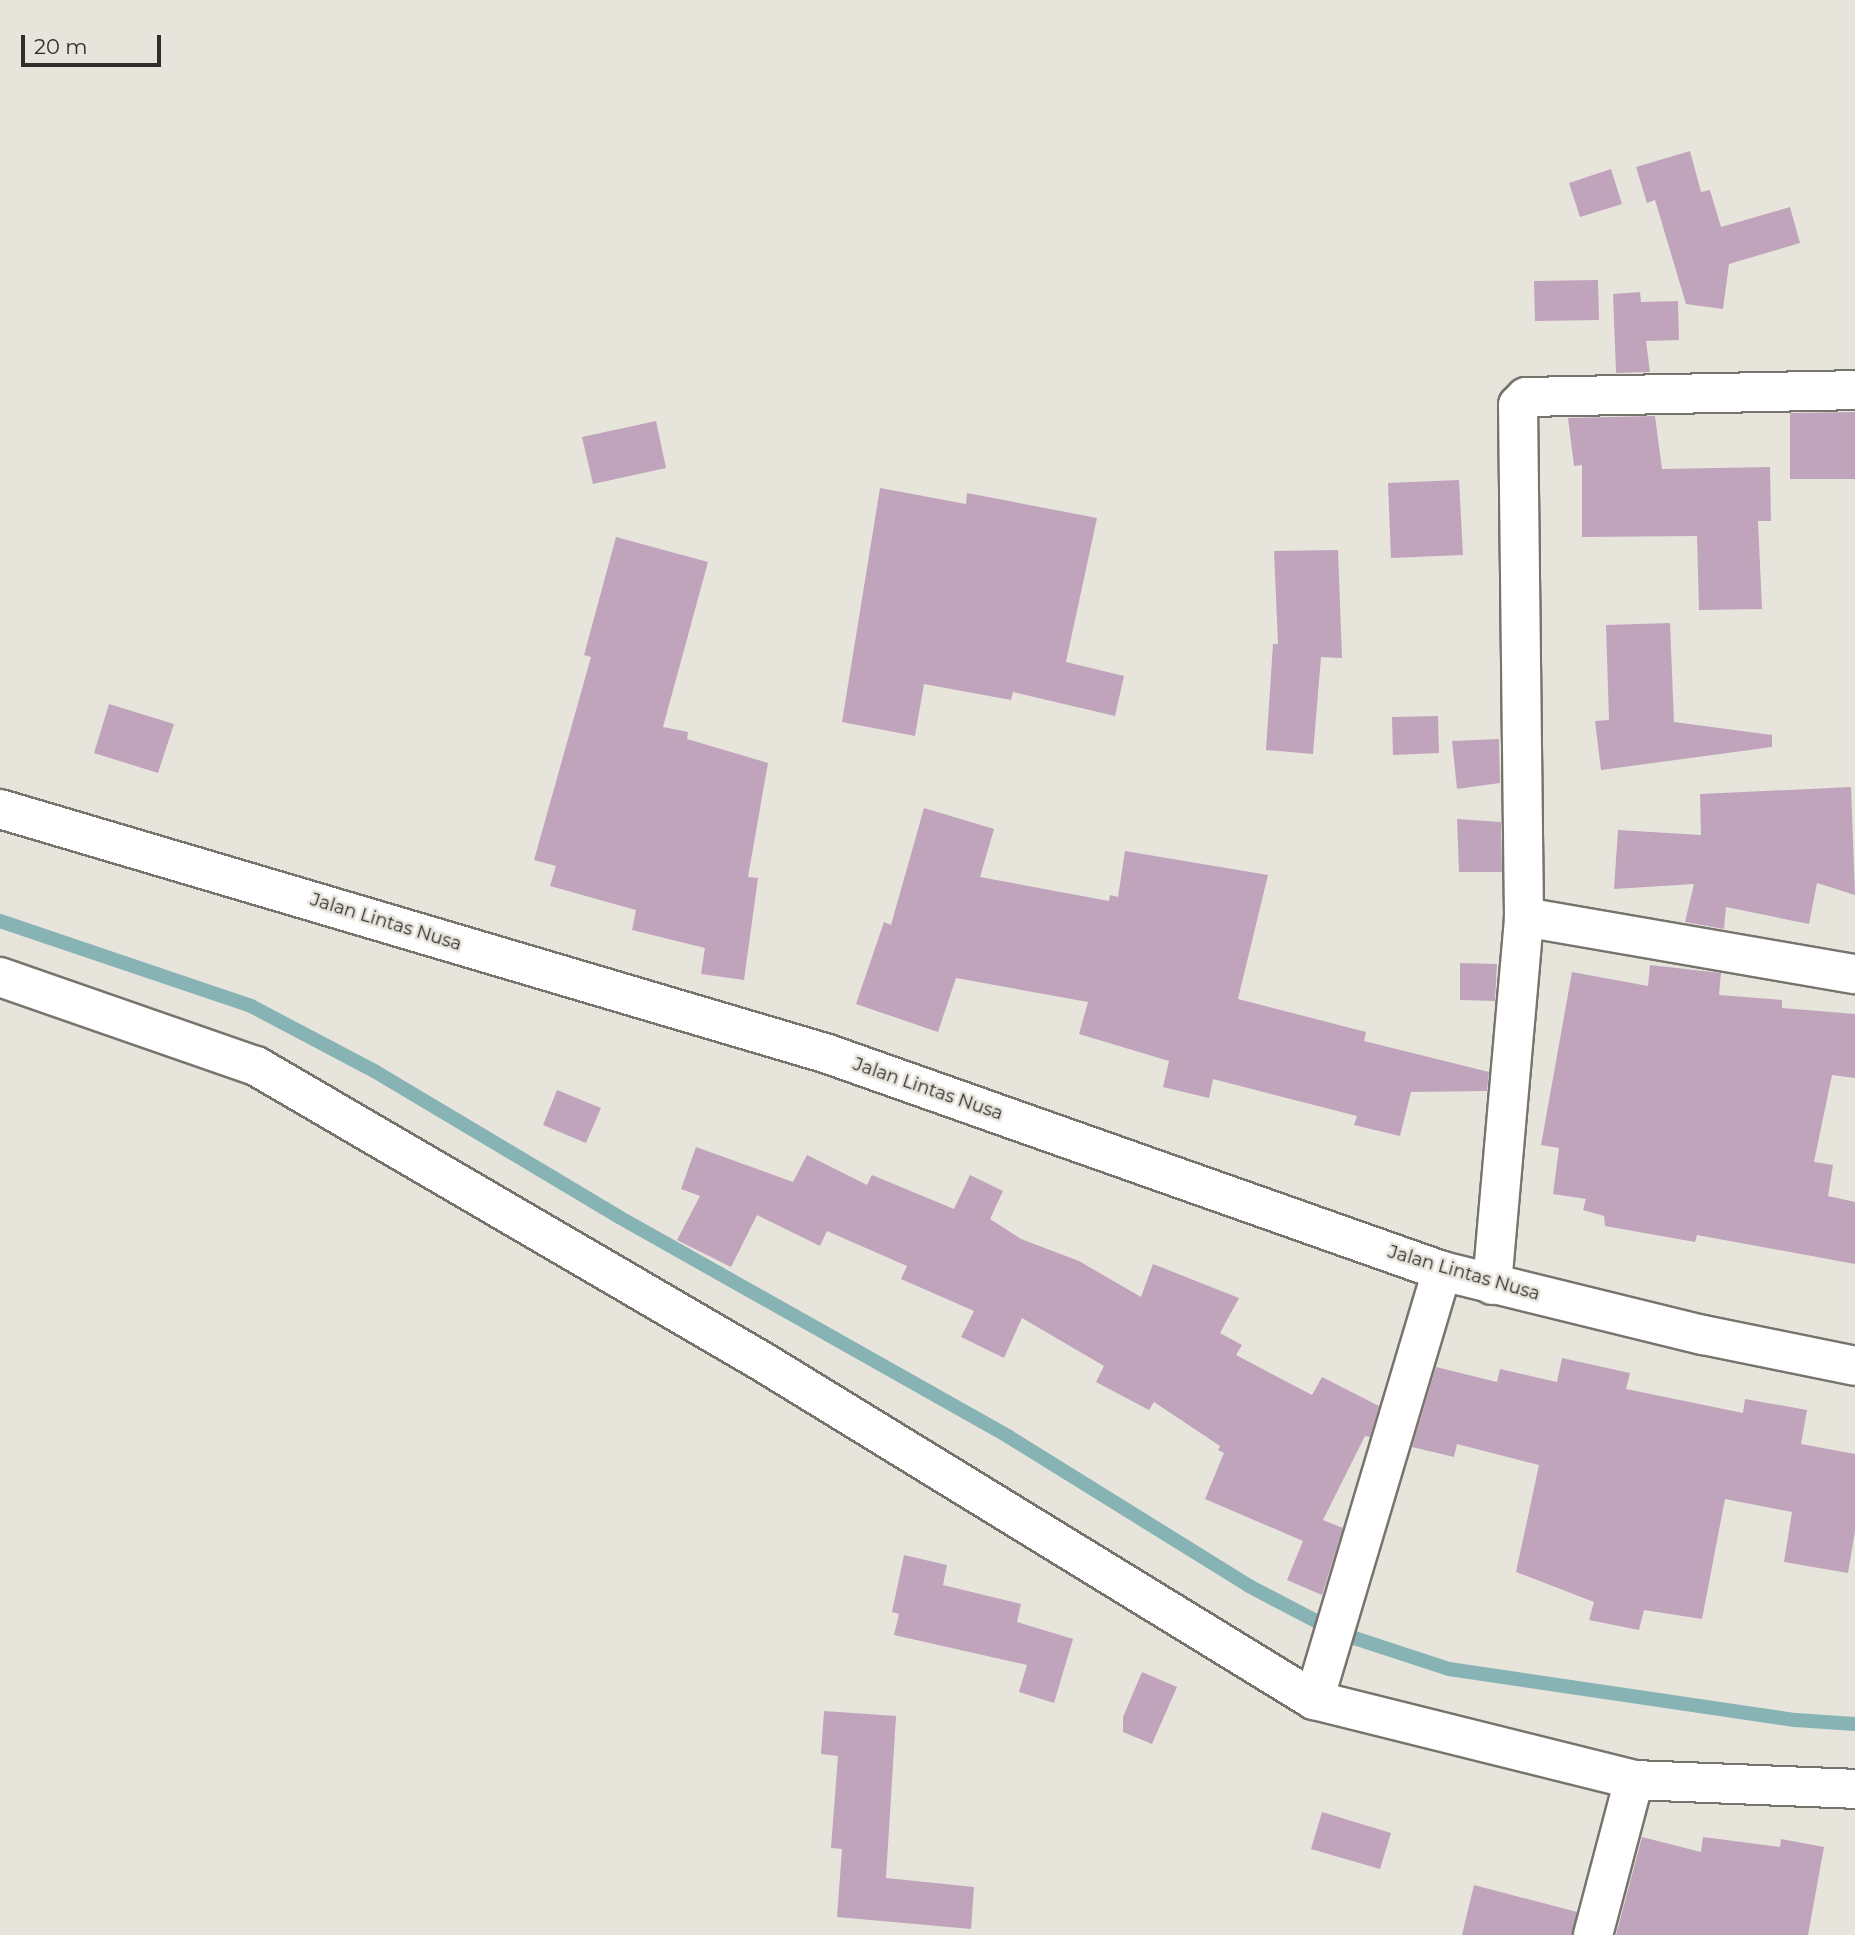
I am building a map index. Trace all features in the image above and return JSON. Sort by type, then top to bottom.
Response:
[{"type":"main road","points":[[1492,1285],[1524,917],[1521,399],[1855,390]]},
{"type":"main road","name":"Jalan Lintas Nusa","points":[[0,809],[828,1054],[1442,1271],[1492,1285],[1855,1366]]},
{"type":"main road","points":[[1524,917],[1855,974]]},
{"type":"main road","points":[[0,977],[256,1066],[763,1362],[1314,1700],[1634,1780],[1855,1789]]},
{"type":"main road","points":[[1314,1700],[1341,1617],[1442,1271]]},
{"type":"main road","points":[[1593,1935],[1634,1780]]},
{"type":"building","points":[[1690,151],[1701,192],[1710,190],[1721,227],[1790,207],[1800,243],[1729,264],[1723,309],[1686,304],[1655,200],[1647,203],[1636,167]]},
{"type":"building","points":[[1611,169],[1622,204],[1580,217],[1569,183]]},
{"type":"building","points":[[1598,280],[1599,320],[1535,321],[1534,281]]},
{"type":"building","points":[[1640,292],[1641,302],[1678,301],[1679,340],[1646,341],[1650,372],[1616,373],[1613,294]]},
{"type":"building","points":[[1855,412],[1855,479],[1790,479],[1790,413]]},
{"type":"building","points":[[1655,416],[1662,469],[1770,467],[1771,521],[1758,521],[1762,609],[1699,610],[1697,536],[1582,537],[1582,465],[1574,466],[1568,418]]},
{"type":"building","points":[[656,421],[666,468],[593,484],[582,437]]},
{"type":"building","points":[[1459,480],[1463,555],[1391,558],[1388,483]]},
{"type":"building","points":[[880,488],[966,504],[967,493],[1097,518],[1066,662],[1124,676],[1115,716],[1013,692],[1011,700],[924,684],[915,736],[842,722]]},
{"type":"building","points":[[616,537],[708,562],[663,727],[688,732],[687,739],[768,763],[748,877],[758,878],[744,980],[701,974],[705,948],[632,930],[636,910],[550,886],[556,866],[534,860],[591,657],[584,655]]},
{"type":"building","points":[[1338,550],[1342,658],[1321,657],[1313,754],[1266,750],[1273,644],[1278,644],[1274,551]]},
{"type":"building","points":[[1670,623],[1674,722],[1772,735],[1772,747],[1601,770],[1595,721],[1609,720],[1606,625]]},
{"type":"building","points":[[109,704],[174,724],[158,773],[94,753]]},
{"type":"building","points":[[1438,716],[1439,753],[1393,755],[1392,717]]},
{"type":"building","points":[[1499,739],[1500,783],[1457,789],[1452,741]]},
{"type":"building","points":[[1851,787],[1855,895],[1817,883],[1809,924],[1726,907],[1724,929],[1685,922],[1694,884],[1614,889],[1618,830],[1701,835],[1700,794]]},
{"type":"building","points":[[924,808],[994,829],[980,877],[1109,901],[1110,895],[1118,897],[1125,851],[1268,875],[1238,999],[1366,1032],[1364,1041],[1489,1072],[1487,1091],[1411,1092],[1400,1136],[1354,1125],[1357,1116],[1213,1079],[1209,1098],[1163,1087],[1169,1061],[1079,1034],[1088,1002],[956,978],[938,1032],[856,1004],[884,922],[891,925]]},
{"type":"building","points":[[1457,819],[1501,822],[1502,872],[1459,872]]},
{"type":"building","points":[[1460,963],[1497,964],[1495,1001],[1460,1000]]},
{"type":"building","points":[[1650,965],[1721,973],[1719,995],[1782,1000],[1782,1008],[1855,1014],[1855,1078],[1832,1075],[1814,1162],[1833,1165],[1828,1196],[1855,1202],[1855,1264],[1697,1235],[1695,1242],[1605,1226],[1604,1216],[1583,1210],[1586,1199],[1553,1194],[1559,1148],[1541,1145],[1572,972],[1648,986]]},
{"type":"building","points":[[557,1090],[601,1108],[586,1143],[543,1125]]},
{"type":"building","points":[[696,1147],[793,1182],[807,1155],[867,1185],[872,1175],[954,1209],[970,1175],[1003,1191],[990,1219],[1021,1239],[1079,1261],[1141,1297],[1153,1264],[1239,1298],[1220,1333],[1242,1345],[1236,1355],[1312,1395],[1322,1377],[1379,1406],[1370,1437],[1365,1436],[1323,1520],[1343,1528],[1322,1595],[1287,1580],[1303,1541],[1205,1499],[1224,1453],[1218,1450],[1220,1446],[1154,1402],[1149,1410],[1096,1382],[1104,1366],[1022,1318],[1004,1358],[961,1337],[974,1311],[901,1279],[907,1266],[827,1231],[820,1246],[757,1215],[731,1267],[677,1240],[700,1196],[681,1189]]},
{"type":"building","points":[[1562,1358],[1630,1373],[1626,1389],[1743,1413],[1745,1399],[1807,1410],[1801,1444],[1855,1454],[1855,1531],[1848,1573],[1784,1562],[1792,1512],[1725,1499],[1702,1619],[1644,1610],[1639,1630],[1589,1620],[1594,1602],[1516,1572],[1539,1465],[1457,1444],[1454,1457],[1412,1447],[1436,1367],[1497,1382],[1500,1369],[1557,1382]]},
{"type":"building","points":[[904,1555],[947,1565],[943,1585],[1021,1604],[1017,1622],[1073,1639],[1054,1703],[1019,1692],[1027,1665],[894,1635],[899,1614],[892,1612]]},
{"type":"building","points":[[1142,1672],[1177,1687],[1152,1744],[1123,1732],[1123,1717]]},
{"type":"building","points":[[824,1711],[896,1716],[886,1878],[974,1887],[971,1929],[837,1917],[842,1849],[831,1848],[838,1756],[821,1754]]},
{"type":"building","points":[[1322,1812],[1391,1833],[1380,1869],[1311,1849]]},
{"type":"building","points":[[1642,1837],[1701,1852],[1703,1837],[1780,1847],[1781,1839],[1824,1847],[1808,1935],[1616,1935]]},
{"type":"building","points":[[1474,1885],[1577,1912],[1572,1935],[1462,1935]]},
{"type":"waterway","points":[[0,921],[251,1006],[376,1072],[619,1217],[1009,1437],[1249,1586],[1339,1633],[1449,1669],[1796,1720],[1855,1724]]}]
